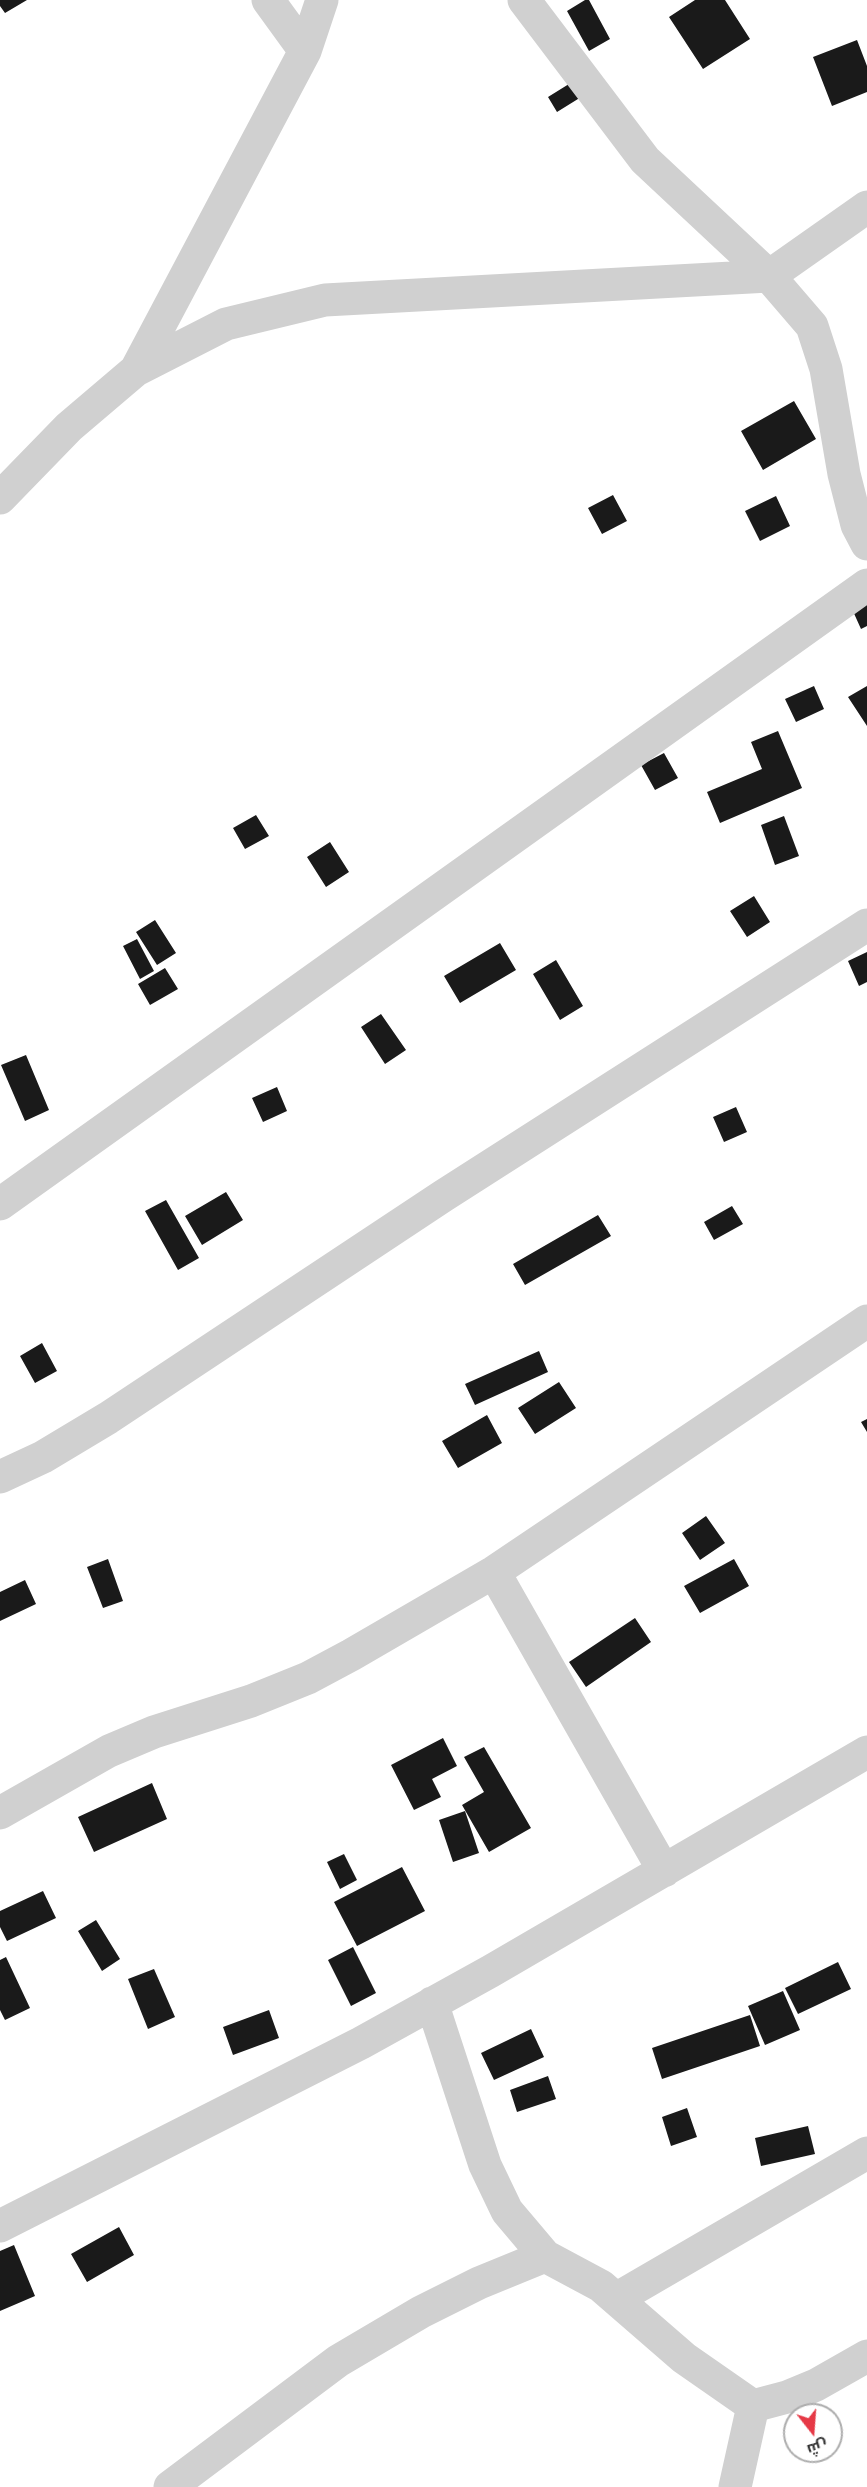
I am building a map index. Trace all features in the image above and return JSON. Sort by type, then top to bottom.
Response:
[{"type":"street","points":[[268,0],[304,51]]},
{"type":"street","points":[[136,370],[304,51],[322,0]]},
{"type":"street","points":[[524,0],[645,160],[769,276],[812,326],[826,369],[844,474],[857,525],[867,544]]},
{"type":"street","points":[[0,498],[69,427],[136,370],[226,324],[325,300],[769,276],[867,207]]},
{"type":"street","points":[[0,1204],[867,585]]},
{"type":"street","points":[[0,1477],[43,1457],[108,1418],[443,1196],[867,925]]},
{"type":"street","points":[[0,1814],[109,1751],[154,1732],[250,1701],[308,1678],[494,1572],[867,1321]]},
{"type":"street","points":[[494,1572],[664,1871]]},
{"type":"street","points":[[0,2226],[361,2043],[664,1871],[867,1752]]},
{"type":"street","points":[[432,2003],[485,2165],[507,2211],[545,2256],[577,2271],[601,2286],[684,2358],[753,2406],[787,2397],[816,2385],[867,2356]]},
{"type":"street","points":[[616,2300],[867,2153]]},
{"type":"street","points":[[170,2487],[338,2361],[421,2312],[479,2283],[545,2256]]},
{"type":"street","points":[[735,2487],[753,2406]]},
{"type":"building","points":[[0,0],[27,0],[5,13],[0,6]]},
{"type":"building","points":[[589,0],[610,39],[589,51],[567,11]]},
{"type":"building","points":[[695,0],[725,0],[750,39],[703,69],[669,17]]},
{"type":"building","points":[[857,40],[867,66],[867,92],[832,106],[813,57]]},
{"type":"building","points":[[577,79],[586,94],[557,112],[548,97]]},
{"type":"building","points":[[794,401],[816,439],[763,470],[741,431]]},
{"type":"building","points":[[613,495],[627,521],[602,534],[588,508]]},
{"type":"building","points":[[776,496],[790,526],[760,541],[745,511]]},
{"type":"building","points":[[867,602],[867,626],[861,629],[852,609]]},
{"type":"building","points":[[814,686],[824,709],[796,722],[785,699]]},
{"type":"building","points":[[867,686],[867,726],[848,697]]},
{"type":"building","points":[[778,731],[802,788],[720,823],[707,792],[762,769],[751,742]]},
{"type":"building","points":[[664,753],[678,778],[655,790],[641,765]]},
{"type":"building","points":[[256,815],[269,836],[245,849],[233,828]]},
{"type":"building","points":[[784,816],[799,856],[775,865],[761,825]]},
{"type":"building","points":[[330,842],[349,872],[326,887],[307,857]]},
{"type":"building","points":[[754,896],[770,922],[747,937],[730,911]]},
{"type":"building","points":[[155,920],[176,953],[157,965],[136,932]]},
{"type":"building","points":[[137,939],[154,971],[140,979],[123,946]]},
{"type":"building","points":[[500,943],[516,970],[460,1003],[444,976]]},
{"type":"building","points":[[867,952],[867,982],[859,986],[848,961]]},
{"type":"building","points":[[556,960],[583,1006],[560,1020],[533,974]]},
{"type":"building","points":[[165,968],[178,989],[150,1005],[138,984]]},
{"type":"building","points":[[381,1014],[406,1050],[385,1064],[361,1027]]},
{"type":"building","points":[[26,1055],[49,1110],[25,1121],[1,1065]]},
{"type":"building","points":[[277,1087],[287,1111],[263,1122],[252,1098]]},
{"type":"building","points":[[736,1107],[747,1132],[724,1142],[713,1117]]},
{"type":"building","points":[[226,1192],[243,1220],[202,1245],[185,1216]]},
{"type":"building","points":[[166,1200],[199,1258],[178,1270],[145,1211]]},
{"type":"building","points":[[732,1206],[743,1224],[714,1240],[704,1222]]},
{"type":"building","points":[[598,1215],[611,1236],[525,1285],[513,1264]]},
{"type":"building","points":[[42,1343],[57,1371],[35,1383],[20,1356]]},
{"type":"building","points":[[539,1351],[548,1372],[475,1405],[465,1384]]},
{"type":"building","points":[[559,1382],[576,1408],[535,1434],[518,1408]]},
{"type":"building","points":[[487,1415],[502,1443],[458,1468],[442,1441]]},
{"type":"building","points":[[867,1419],[867,1432],[861,1422]]},
{"type":"building","points":[[706,1516],[725,1543],[700,1560],[682,1533]]},
{"type":"building","points":[[108,1559],[123,1601],[103,1608],[87,1567]]},
{"type":"building","points":[[734,1559],[749,1586],[700,1613],[684,1586]]},
{"type":"building","points":[[25,1580],[36,1604],[0,1621],[0,1592]]},
{"type":"building","points":[[635,1618],[651,1642],[586,1687],[569,1662]]},
{"type":"building","points":[[443,1738],[457,1766],[432,1779],[441,1797],[414,1810],[391,1765]]},
{"type":"building","points":[[484,1747],[531,1828],[489,1852],[462,1805],[484,1792],[464,1757]]},
{"type":"building","points":[[152,1783],[167,1819],[94,1852],[78,1817]]},
{"type":"building","points":[[465,1811],[479,1853],[453,1862],[439,1820]]},
{"type":"building","points":[[344,1854],[357,1880],[340,1889],[327,1862]]},
{"type":"building","points":[[402,1867],[425,1911],[357,1946],[334,1902]]},
{"type":"building","points":[[43,1891],[56,1918],[7,1941],[0,1927],[0,1911]]},
{"type":"building","points":[[96,1920],[120,1959],[102,1971],[78,1931]]},
{"type":"building","points":[[353,1947],[376,1993],[351,2006],[328,1960]]},
{"type":"building","points":[[6,1957],[30,2008],[5,2020],[0,2010],[0,1960]]},
{"type":"building","points":[[838,1962],[851,1989],[798,2014],[785,1988]]},
{"type":"building","points":[[154,1969],[175,2017],[148,2029],[128,1979]]},
{"type":"building","points":[[783,1991],[800,2030],[765,2045],[748,2006]]},
{"type":"building","points":[[269,2010],[279,2038],[233,2055],[223,2027]]},
{"type":"building","points":[[750,2015],[760,2046],[662,2079],[652,2048]]},
{"type":"building","points":[[531,2029],[544,2057],[494,2080],[481,2053]]},
{"type":"building","points":[[548,2076],[556,2099],[517,2112],[510,2090]]},
{"type":"building","points":[[687,2108],[697,2137],[671,2146],[662,2117]]},
{"type":"building","points":[[808,2126],[815,2154],[761,2166],[755,2138]]},
{"type":"building","points":[[119,2227],[134,2255],[87,2282],[71,2254]]},
{"type":"building","points":[[14,2245],[35,2296],[0,2311],[0,2251]]}]
